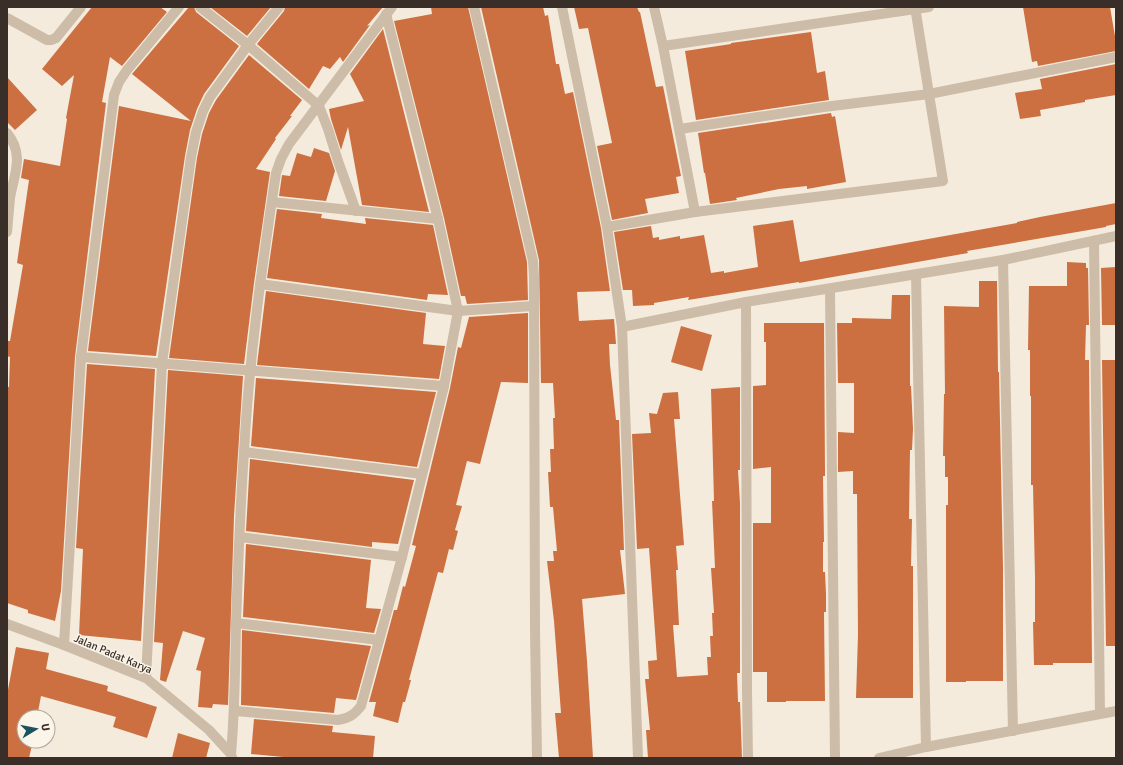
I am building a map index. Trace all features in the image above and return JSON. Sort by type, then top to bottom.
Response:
[{"type":"street","points":[[7,18],[47,40],[51,40],[56,38],[81,7]]},
{"type":"street","points":[[64,645],[81,357],[114,95],[119,82],[127,70],[179,7]]},
{"type":"street","points":[[200,7],[248,44],[319,106],[356,210]]},
{"type":"street","points":[[146,678],[162,363],[190,157],[202,110],[248,44],[279,7]]},
{"type":"street","points":[[474,7],[533,262],[537,758]]},
{"type":"street","points":[[562,7],[607,227],[622,327],[638,758]]},
{"type":"street","points":[[654,7],[680,129],[695,212]]},
{"type":"street","points":[[663,46],[929,7]]},
{"type":"street","points":[[607,227],[695,212],[943,181],[915,8]]},
{"type":"street","points":[[231,756],[235,711],[236,623],[244,452],[250,370],[260,284],[276,173],[289,144],[319,106],[389,10]]},
{"type":"street","points":[[235,711],[338,720],[349,718],[361,706],[402,556],[444,386],[458,311],[389,10]]},
{"type":"street","points":[[680,129],[824,107],[929,94],[1116,57]]},
{"type":"street","points":[[7,134],[14,143],[17,151],[18,162],[9,198],[7,232]]},
{"type":"street","points":[[272,202],[438,219]]},
{"type":"street","points":[[622,327],[746,302],[1003,260],[1116,236]]},
{"type":"street","points":[[1094,240],[1100,713]]},
{"type":"street","points":[[1003,260],[1013,731]]},
{"type":"street","points":[[916,274],[926,747]]},
{"type":"street","points":[[260,284],[458,311],[534,306]]},
{"type":"street","points":[[830,289],[835,758]]},
{"type":"street","points":[[746,302],[746,691],[748,758]]},
{"type":"street","points":[[81,357],[444,386]]},
{"type":"street","points":[[244,452],[422,474]]},
{"type":"street","points":[[240,537],[402,556]]},
{"type":"street","points":[[236,623],[379,640]]},
{"type":"street","name":"Jalan Padat Karya","points":[[7,624],[146,678],[209,730],[231,756]]},
{"type":"street","points":[[879,758],[926,747],[1116,711]]},
{"type":"building","points":[[92,7],[160,7],[167,12],[122,66],[110,57],[102,102],[106,103],[75,357],[61,591],[55,621],[28,613],[28,610],[7,603],[7,387],[9,387],[10,357],[7,356],[7,341],[10,341],[23,265],[17,263],[29,180],[21,178],[24,159],[60,166],[66,118],[74,75],[62,86],[42,69]]},
{"type":"building","points":[[189,7],[194,7],[196,12],[239,46],[204,94],[190,130],[156,356],[88,351],[119,106],[191,121],[132,74]]},
{"type":"building","points":[[210,7],[271,7],[247,36]]},
{"type":"building","points":[[285,7],[383,7],[367,26],[370,25],[343,62],[340,57],[330,69],[323,66],[309,89],[257,44],[284,11]]},
{"type":"building","points":[[431,7],[468,7],[527,262],[528,300],[467,304],[465,296],[461,296],[444,218],[394,21],[432,14]]},
{"type":"building","points":[[481,7],[543,7],[545,16],[548,15],[556,64],[559,64],[565,94],[573,92],[601,228],[610,291],[577,292],[579,321],[614,319],[616,344],[609,344],[616,420],[619,420],[624,550],[620,550],[625,594],[582,599],[593,758],[559,758],[555,713],[561,713],[554,621],[547,561],[554,561],[553,551],[557,551],[553,507],[550,507],[548,472],[551,472],[550,449],[554,449],[553,418],[555,418],[553,383],[541,383],[539,260]]},
{"type":"building","points":[[574,7],[637,7],[640,12],[656,87],[663,86],[681,176],[676,177],[679,193],[645,199],[648,213],[612,220],[597,146],[612,143],[588,28],[579,29]]},
{"type":"building","points":[[1023,7],[1110,7],[1116,42],[1116,51],[1038,66],[1037,61],[1032,62]]},
{"type":"building","points":[[383,29],[429,212],[362,205],[348,127],[341,150],[331,119],[329,109],[364,101],[350,74]]},
{"type":"building","points":[[811,32],[817,73],[825,71],[829,100],[696,120],[685,51]]},
{"type":"building","points":[[249,55],[302,100],[275,138],[276,139],[256,169],[270,172],[244,364],[169,358],[197,158],[202,134],[209,113],[216,100]]},
{"type":"building","points":[[1116,64],[1116,95],[1040,110],[1041,116],[1020,119],[1015,93],[1042,89],[1040,79]]},
{"type":"building","points":[[7,77],[37,110],[15,130],[7,122]]},
{"type":"building","points":[[831,113],[832,117],[835,116],[846,182],[807,189],[807,186],[779,189],[736,198],[737,200],[710,204],[698,133]]},
{"type":"building","points":[[314,148],[329,153],[335,171],[326,201],[279,196],[282,175],[290,176],[297,153],[311,157]]},
{"type":"building","points":[[1116,203],[1116,224],[1106,227],[967,251],[968,253],[799,283],[688,300],[689,297],[654,303],[654,305],[633,306],[632,290],[623,290],[614,232],[651,226],[653,238],[659,237],[659,240],[680,236],[680,239],[704,235],[711,273],[724,271],[724,273],[758,267],[753,226],[793,220],[800,262],[1017,223],[1040,217]]},
{"type":"building","points":[[277,209],[322,214],[321,218],[366,224],[365,218],[433,225],[448,295],[428,294],[427,300],[267,278]]},
{"type":"building","points":[[1067,262],[1086,263],[1086,268],[1088,268],[1089,325],[1086,325],[1085,360],[1089,360],[1092,663],[1053,663],[1053,665],[1034,665],[1033,622],[1035,622],[1035,577],[1033,485],[1031,485],[1030,350],[1028,350],[1029,286],[1067,286]]},
{"type":"building","points":[[1116,267],[1116,325],[1102,325],[1101,268]]},
{"type":"building","points":[[979,281],[997,281],[1003,568],[1003,681],[946,682],[946,505],[948,505],[948,477],[945,477],[945,456],[943,456],[945,394],[944,306],[979,307]]},
{"type":"building","points":[[266,291],[426,313],[423,344],[445,346],[439,379],[257,365]]},
{"type":"building","points":[[892,295],[910,295],[910,386],[913,429],[912,450],[910,450],[909,519],[912,519],[911,566],[913,566],[913,698],[856,698],[858,635],[857,494],[853,494],[853,471],[838,472],[838,432],[854,433],[854,383],[838,383],[837,323],[852,323],[852,318],[891,319]]},
{"type":"building","points":[[528,313],[528,383],[501,382],[480,464],[467,461],[456,505],[462,506],[455,530],[458,531],[453,550],[449,549],[443,573],[438,572],[409,680],[411,680],[405,702],[403,702],[398,723],[373,716],[376,702],[369,702],[394,610],[397,610],[403,586],[405,587],[416,546],[412,545],[450,388],[458,347],[461,348],[469,317]]},
{"type":"building","points":[[764,323],[824,323],[825,476],[823,476],[823,572],[825,572],[826,594],[826,612],[824,612],[825,701],[767,702],[767,672],[753,672],[753,523],[771,523],[771,467],[753,469],[753,386],[766,385],[766,342],[764,342]]},
{"type":"building","points":[[681,326],[712,335],[702,371],[671,362]]},
{"type":"building","points":[[1102,360],[1116,360],[1116,646],[1106,646]]},
{"type":"building","points":[[87,364],[155,369],[141,641],[79,635],[83,549],[76,548]]},
{"type":"building","points":[[168,370],[243,376],[234,516],[228,705],[213,704],[212,708],[198,707],[201,671],[196,670],[205,638],[183,631],[166,682],[160,680],[163,643],[154,642]]},
{"type":"building","points":[[256,378],[436,392],[417,467],[251,446]]},
{"type":"building","points":[[740,387],[740,470],[738,470],[740,503],[740,673],[737,673],[738,702],[740,702],[742,758],[648,758],[646,730],[650,730],[645,679],[649,679],[648,661],[657,660],[649,548],[637,549],[632,434],[651,433],[649,413],[657,414],[663,393],[678,392],[680,419],[674,419],[684,545],[676,546],[679,625],[673,625],[677,677],[708,675],[707,657],[711,657],[710,636],[713,636],[712,613],[714,613],[711,568],[715,568],[712,501],[714,501],[711,389]]},
{"type":"building","points":[[250,459],[414,480],[398,544],[372,542],[372,547],[246,531]]},
{"type":"building","points":[[246,544],[371,560],[366,608],[381,609],[374,633],[243,617]]},
{"type":"building","points":[[242,630],[371,646],[356,700],[336,698],[334,713],[241,705]]},
{"type":"building","points":[[16,647],[49,653],[46,669],[108,686],[107,691],[157,707],[147,738],[113,727],[116,717],[41,696],[39,709],[16,709],[16,749],[31,749],[29,758],[7,758],[7,695]]},
{"type":"building","points":[[254,719],[333,726],[332,732],[375,736],[373,758],[294,758],[251,754]]},
{"type":"building","points":[[178,733],[210,743],[206,758],[172,758]]}]
